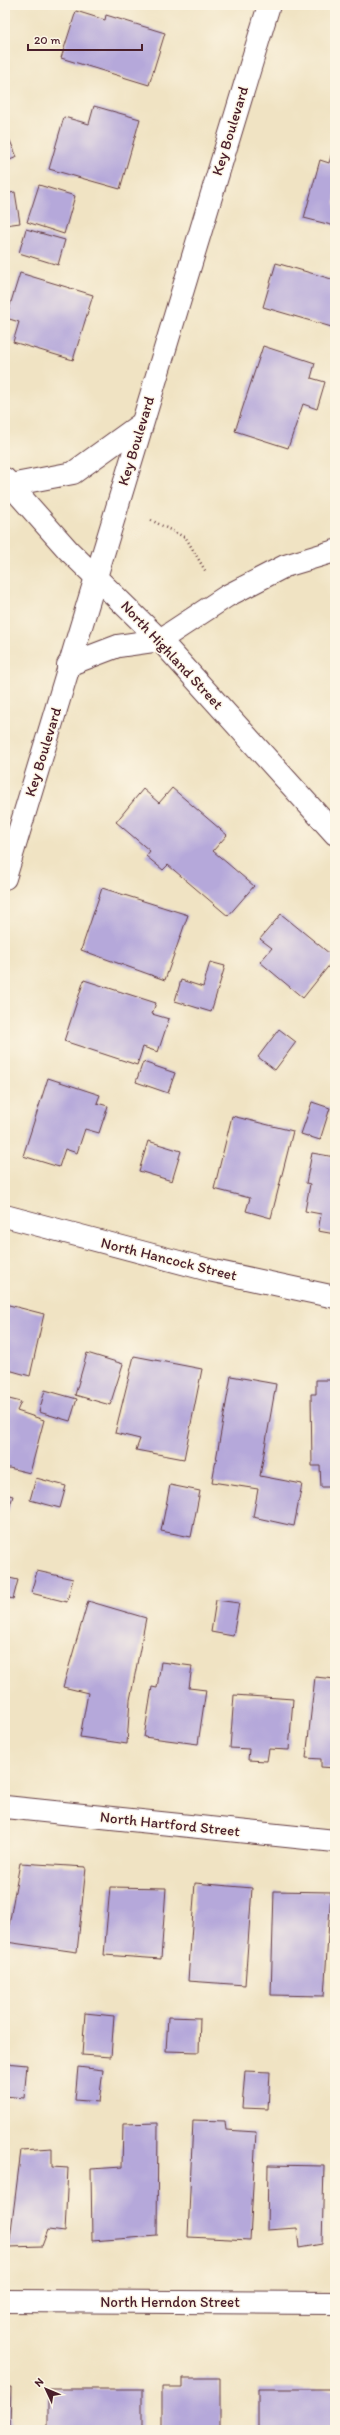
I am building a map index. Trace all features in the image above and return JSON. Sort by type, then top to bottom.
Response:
[{"type":"street","name":"Key Boulevard","points":[[5,878],[95,575],[269,5]]},
{"type":"street","points":[[273,5],[279,5]]},
{"type":"street","points":[[7,485],[73,473],[141,424]]},
{"type":"street","name":"North Highland Street","points":[[7,485],[68,550],[160,640],[335,834]]},
{"type":"street","points":[[68,665],[118,646],[160,640],[227,596],[285,566],[335,551]]},
{"type":"street","name":"North Hancock Street","points":[[5,1216],[209,1270],[335,1297]]},
{"type":"street","name":"North Hartford Street","points":[[5,1806],[335,1841]]},
{"type":"street","name":"North Herndon Street","points":[[5,2301],[335,2303]]},
{"type":"path","points":[[151,520],[186,538],[208,576]]},
{"type":"building","points":[[76,11],[105,20],[106,15],[165,33],[149,85],[61,58]]},
{"type":"building","points":[[94,106],[140,119],[120,189],[49,169],[64,117],[89,124]]},
{"type":"building","points":[[5,129],[17,157],[5,162]]},
{"type":"building","points":[[333,149],[335,150],[335,226],[304,218],[320,160],[329,163]]},
{"type":"building","points":[[39,185],[75,196],[64,234],[27,222]]},
{"type":"building","points":[[15,192],[20,223],[5,225],[5,194]]},
{"type":"building","points":[[26,229],[65,240],[58,265],[19,253]]},
{"type":"building","points":[[276,263],[335,280],[335,328],[263,307]]},
{"type":"building","points":[[20,273],[93,295],[73,360],[13,342],[19,322],[6,318]]},
{"type":"building","points":[[263,346],[315,363],[311,378],[325,382],[317,409],[303,404],[288,448],[235,431]]},
{"type":"building","points":[[172,788],[227,835],[213,851],[254,886],[228,916],[168,865],[163,870],[146,856],[150,851],[116,822],[143,789],[159,803]]},
{"type":"building","points":[[102,888],[188,915],[165,980],[81,950]]},
{"type":"building","points":[[281,914],[335,958],[303,998],[260,962],[272,948],[260,939]]},
{"type":"building","points":[[210,962],[225,966],[211,1012],[175,1001],[181,980],[203,987]]},
{"type":"building","points":[[84,980],[156,1003],[152,1014],[169,1019],[158,1052],[143,1047],[137,1065],[64,1041]]},
{"type":"building","points":[[279,1029],[296,1042],[275,1070],[258,1057]]},
{"type":"building","points":[[143,1062],[175,1073],[168,1093],[136,1082]]},
{"type":"building","points":[[48,1078],[100,1095],[97,1103],[108,1106],[99,1133],[85,1129],[77,1153],[65,1149],[59,1167],[23,1156]]},
{"type":"building","points":[[312,1102],[330,1108],[320,1140],[301,1134]]},
{"type":"building","points":[[232,1116],[293,1131],[271,1218],[246,1211],[250,1198],[214,1189]]},
{"type":"building","points":[[148,1141],[181,1151],[172,1181],[139,1171]]},
{"type":"building","points":[[312,1153],[335,1157],[335,1234],[318,1231],[321,1214],[305,1211],[310,1184],[306,1183]]},
{"type":"building","points":[[5,1304],[44,1314],[30,1376],[5,1369]]},
{"type":"building","points":[[87,1353],[123,1364],[110,1405],[75,1395]]},
{"type":"building","points":[[134,1356],[202,1369],[184,1459],[136,1450],[140,1439],[115,1433]]},
{"type":"building","points":[[231,1376],[276,1384],[260,1476],[302,1484],[294,1526],[253,1517],[258,1489],[212,1482]]},
{"type":"building","points":[[316,1380],[335,1380],[335,1487],[321,1487],[320,1466],[312,1466],[311,1394],[316,1394]]},
{"type":"building","points":[[45,1390],[77,1399],[70,1421],[39,1412]]},
{"type":"building","points":[[5,1398],[21,1402],[17,1411],[44,1420],[30,1473],[5,1467]]},
{"type":"building","points":[[36,1478],[66,1486],[60,1508],[30,1500]]},
{"type":"building","points":[[170,1485],[200,1491],[191,1537],[161,1531]]},
{"type":"building","points":[[5,1494],[13,1496],[5,1521]]},
{"type":"building","points":[[37,1571],[73,1579],[67,1602],[31,1593]]},
{"type":"building","points":[[5,1577],[18,1580],[13,1599],[5,1597]]},
{"type":"building","points":[[216,1600],[239,1603],[233,1636],[211,1632]]},
{"type":"building","points":[[88,1601],[146,1618],[130,1700],[127,1744],[80,1737],[88,1693],[63,1687]]},
{"type":"building","points":[[161,1662],[192,1666],[189,1688],[206,1690],[198,1744],[144,1737],[152,1687],[157,1688]]},
{"type":"building","points":[[315,1677],[335,1679],[335,1768],[321,1767],[321,1759],[306,1758]]},
{"type":"building","points":[[234,1695],[293,1699],[289,1750],[269,1749],[267,1761],[248,1760],[249,1749],[230,1748]]},
{"type":"building","points":[[20,1863],[86,1867],[77,1952],[6,1942]]},
{"type":"building","points":[[195,1883],[252,1888],[245,1985],[188,1981]]},
{"type":"building","points":[[110,1887],[166,1888],[161,1959],[104,1955]]},
{"type":"building","points":[[274,1891],[331,1892],[324,1996],[271,1995]]},
{"type":"building","points":[[85,2013],[114,2016],[111,2057],[82,2055]]},
{"type":"building","points":[[168,2017],[200,2018],[199,2052],[166,2051]]},
{"type":"building","points":[[5,2063],[27,2065],[24,2098],[5,2096]]},
{"type":"building","points":[[78,2067],[103,2070],[99,2102],[75,2100]]},
{"type":"building","points":[[245,2071],[270,2072],[268,2109],[242,2108]]},
{"type":"building","points":[[193,2120],[225,2121],[226,2130],[256,2132],[250,2240],[188,2237]]},
{"type":"building","points":[[158,2123],[157,2236],[92,2241],[91,2169],[122,2167],[123,2124]]},
{"type":"building","points":[[52,2148],[52,2167],[68,2168],[65,2232],[48,2230],[42,2246],[9,2247],[21,2150]]},
{"type":"building","points":[[268,2165],[324,2166],[322,2244],[299,2248],[297,2228],[267,2230]]},
{"type":"building","points":[[183,2378],[220,2378],[220,2430],[162,2430],[162,2387],[183,2387]]},
{"type":"building","points":[[5,2387],[11,2387],[10,2430],[5,2430]]},
{"type":"building","points":[[48,2389],[142,2389],[142,2430],[48,2430]]},
{"type":"building","points":[[258,2389],[335,2389],[335,2430],[258,2430]]}]
